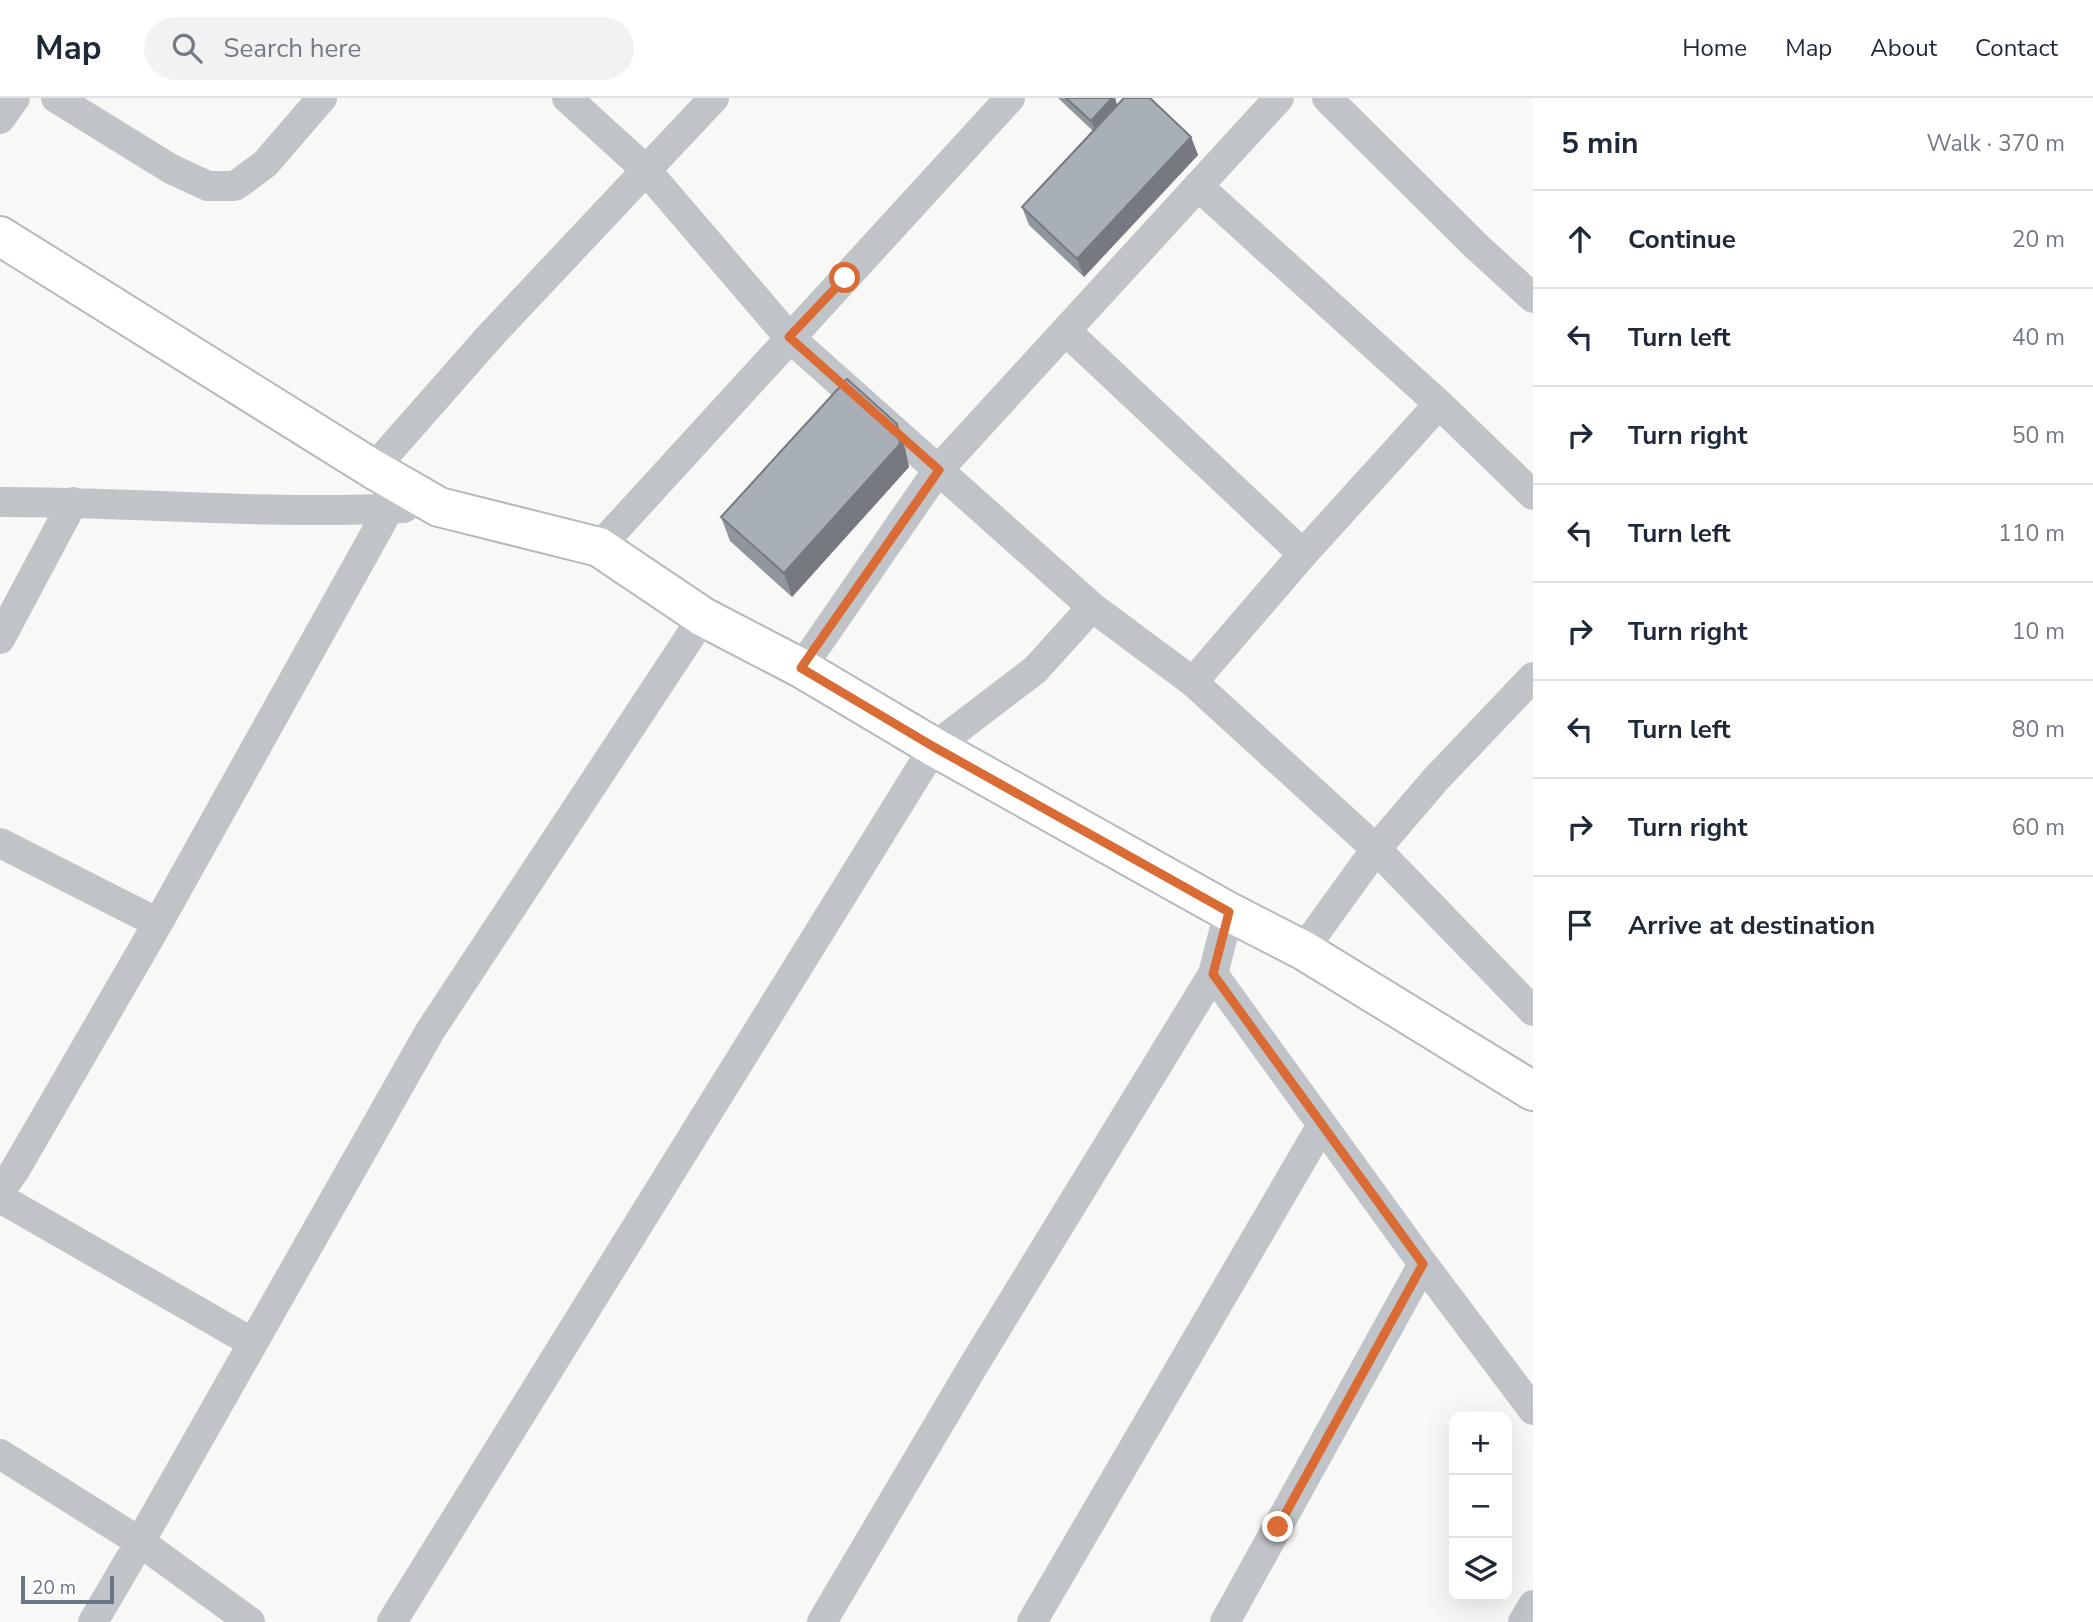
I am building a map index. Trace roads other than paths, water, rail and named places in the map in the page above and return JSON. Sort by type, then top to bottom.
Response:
[{"type":"street","points":[[0,120],[15,98]]},
{"type":"street","points":[[56,98],[171,169],[208,186],[234,186],[265,164],[322,98]]},
{"type":"street","points":[[567,98],[646,169],[789,337],[1092,607],[1193,682],[1376,849],[1533,1011]]},
{"type":"street","points":[[373,469],[491,335],[714,98]]},
{"type":"street","points":[[599,547],[1010,98]]},
{"type":"street","points":[[801,668],[939,470],[1068,332],[1279,98]]},
{"type":"street","points":[[1327,98],[1476,246],[1533,298]]},
{"type":"street","points":[[1198,186],[1439,404],[1533,495]]},
{"type":"street","points":[[0,236],[373,469],[439,507],[599,547],[703,617],[801,668],[934,747],[1229,912],[1303,950],[1533,1091]]},
{"type":"street","points":[[1068,332],[1303,554]]},
{"type":"street","points":[[1193,682],[1303,554],[1439,404]]},
{"type":"street","points":[[0,502],[73,502],[298,512],[439,507]]},
{"type":"street","points":[[0,639],[73,502]]},
{"type":"street","points":[[0,1191],[15,1170],[158,923],[389,509]]},
{"type":"street","points":[[391,1622],[934,747],[1035,670],[1092,607]]},
{"type":"street","points":[[93,1622],[430,1031],[703,617]]},
{"type":"street","points":[[1303,950],[1376,849],[1435,780],[1533,677]]},
{"type":"street","points":[[0,843],[158,923]]},
{"type":"street","points":[[822,1622],[972,1368],[1213,974],[1229,912]]},
{"type":"street","points":[[1213,974],[1423,1264],[1533,1410]]},
{"type":"street","points":[[1031,1622],[1322,1125]]},
{"type":"street","points":[[0,1198],[253,1343]]},
{"type":"street","points":[[1225,1622],[1423,1264]]},
{"type":"street","points":[[0,1454],[141,1542],[250,1622]]},
{"type":"street","points":[[1523,1622],[1533,1605]]}]
